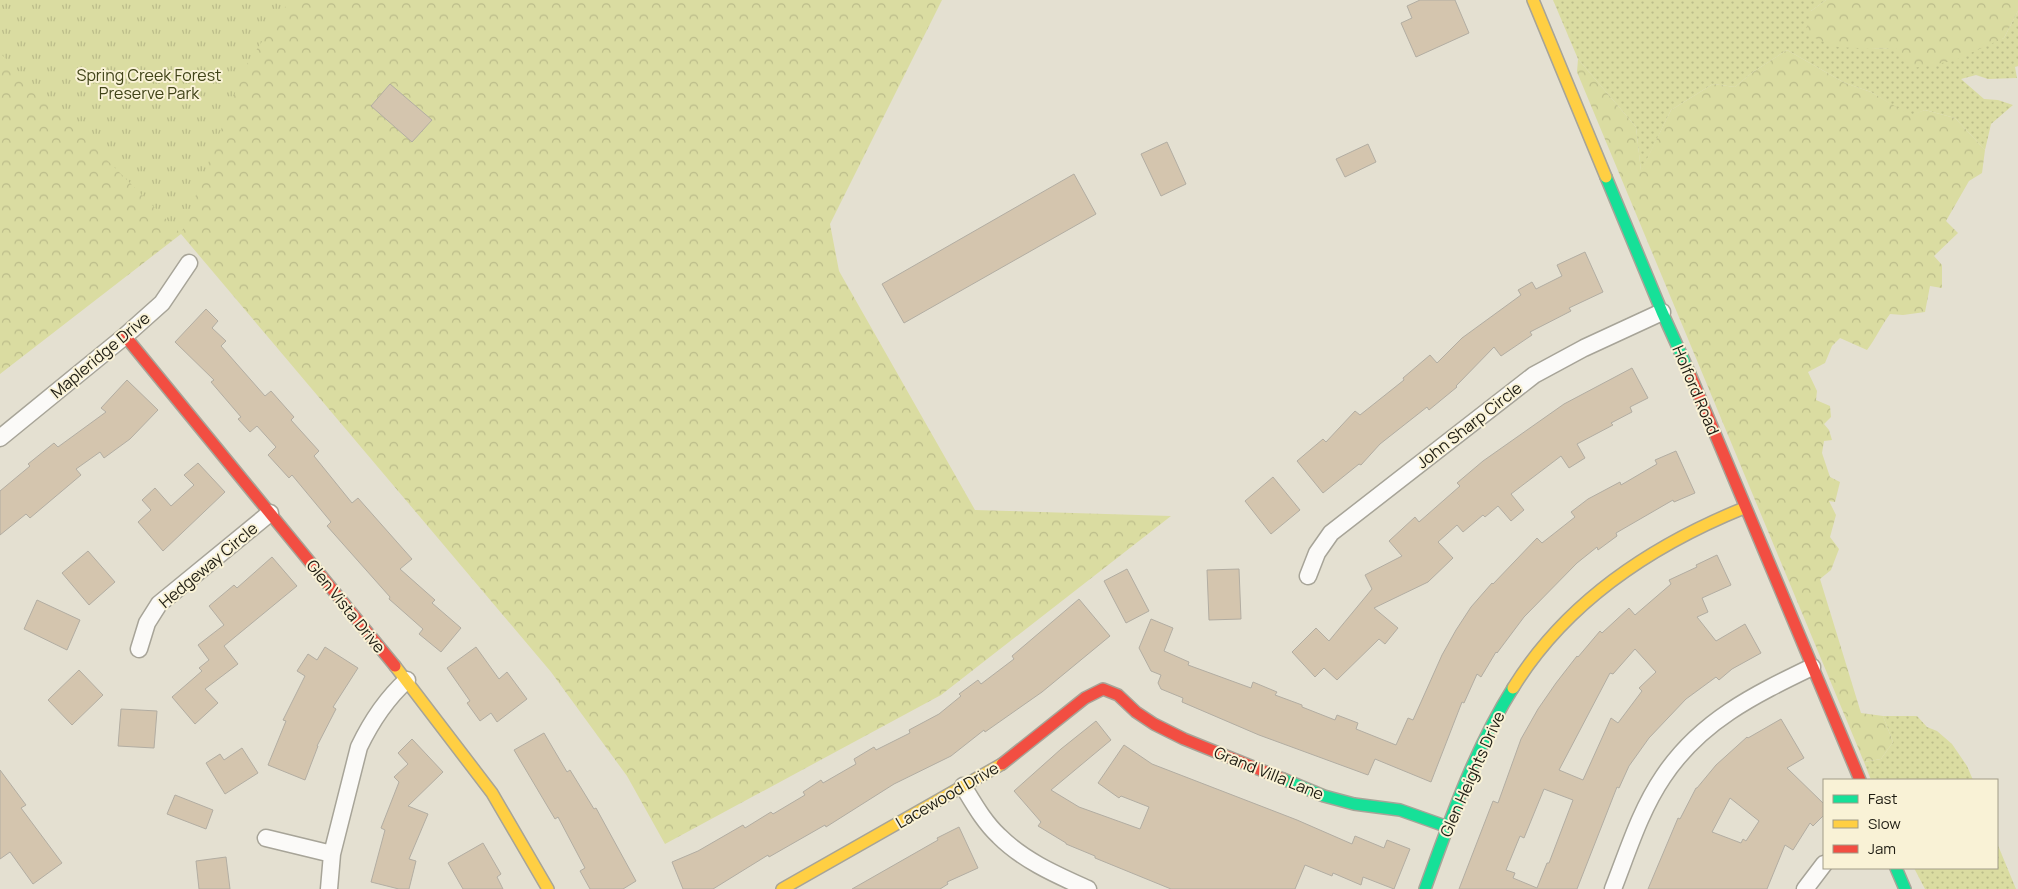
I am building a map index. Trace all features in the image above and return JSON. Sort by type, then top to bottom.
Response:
[{"type":"street","name":"Holford Road","points":[[1533,0],[1744,508],[1860,779]]},
{"type":"street","name":"Mapleridge Drive","points":[[0,438],[125,336],[162,303],[189,263]]},
{"type":"street","name":"John Sharp Circle","points":[[1308,576],[1317,553],[1331,533],[1534,374],[1584,348],[1662,312]]},
{"type":"street","name":"Glen Vista Drive","points":[[125,336],[407,680],[492,793],[548,889]]},
{"type":"street","name":"Glen Heights Drive","points":[[1425,889],[1448,826],[1494,718],[1532,660],[1562,625],[1597,593],[1636,562],[1682,534],[1744,508]]},
{"type":"street","name":"Hedgeway Circle","points":[[139,649],[147,623],[159,604],[270,513]]},
{"type":"street","points":[[1613,889],[1646,808],[1663,777],[1692,740],[1726,713],[1769,688],[1812,667]]},
{"type":"street","points":[[329,889],[332,854],[359,747],[389,697],[407,680]]},
{"type":"street","name":"Grand Villa Lane","points":[[1103,689],[1118,695],[1142,716],[1184,739],[1324,796],[1354,804],[1400,810],[1448,826]]},
{"type":"street","name":"Lacewood Drive","points":[[782,889],[1007,761],[1085,698],[1103,689]]},
{"type":"street","points":[[963,786],[981,816],[999,837],[1022,855],[1050,872],[1088,889]]},
{"type":"street","points":[[266,838],[332,854]]},
{"type":"street","points":[[1805,889],[1823,865]]},
{"type":"street","points":[[1896,869],[1905,889]]},
{"type":"green space","points":[[0,0],[942,0],[830,224],[839,271],[975,510],[1171,516],[941,695],[665,844],[627,776],[551,672],[181,234],[0,374]]},
{"type":"green space","name":"Spring Creek Forest Preserve Park","points":[[0,0],[290,0],[245,67],[181,234],[0,53]]},
{"type":"green space","points":[[1553,0],[1826,0],[1811,11],[1871,49],[1989,43],[2004,38],[2018,11],[2018,66],[2015,67],[2017,78],[1988,79],[1976,75],[1961,79],[1984,99],[1998,100],[2013,105],[1991,124],[1985,150],[1955,118],[1925,110],[1910,116],[1871,92],[1845,83],[1787,50],[1753,72],[1735,87],[1713,84],[1671,110],[1641,172],[1636,127],[1578,59]]},
{"type":"green space","points":[[1826,0],[2018,0],[2018,11],[2004,38],[1953,61],[1913,68],[1896,48],[1838,47],[1805,34],[1811,11]]},
{"type":"green space","points":[[1787,50],[1845,83],[1871,92],[1910,115],[1925,110],[1955,118],[1985,150],[1982,173],[1969,181],[1946,221],[1958,233],[1934,256],[1942,265],[1942,288],[1930,286],[1925,312],[1903,315],[1890,314],[1867,350],[1840,338],[1832,346],[1825,363],[1808,372],[1817,391],[1816,400],[1830,406],[1831,417],[1824,424],[1829,430],[1832,440],[1824,441],[1822,453],[1830,477],[1840,482],[1835,502],[1829,501],[1836,515],[1830,537],[1839,549],[1831,570],[1820,579],[1861,713],[1883,716],[1893,742],[1881,759],[1864,762],[1577,72],[1578,59],[1636,127],[1641,171],[1671,110],[1713,84],[1735,87],[1753,72]]},
{"type":"green space","points":[[1883,716],[1917,716],[1927,727],[1937,731],[1952,744],[1967,766],[1973,779],[1871,779],[1864,762],[1881,759],[1893,742]]},
{"type":"green space","points":[[1998,845],[2016,889],[1925,889],[1915,869],[1998,869]]},
{"type":"building","points":[[1420,0],[1455,0],[1469,33],[1416,57],[1401,23],[1412,18],[1407,6]]},
{"type":"building","points":[[390,84],[432,120],[412,142],[371,106]]},
{"type":"building","points":[[1167,142],[1186,184],[1161,196],[1141,154]]},
{"type":"building","points":[[1368,144],[1376,162],[1345,177],[1336,159]]},
{"type":"building","points":[[1074,174],[1096,214],[904,323],[882,284]]},
{"type":"building","points":[[1585,252],[1603,292],[1569,308],[1571,311],[1530,332],[1532,335],[1501,356],[1494,347],[1457,387],[1429,410],[1427,407],[1380,444],[1361,465],[1359,464],[1323,493],[1297,461],[1323,439],[1326,442],[1355,411],[1360,415],[1404,380],[1403,378],[1430,355],[1437,363],[1462,338],[1521,295],[1518,290],[1532,282],[1536,289],[1562,276],[1557,265]]},
{"type":"building","points":[[206,309],[218,321],[212,328],[226,341],[221,346],[265,396],[271,391],[294,417],[291,420],[319,451],[314,456],[352,503],[358,498],[412,559],[400,569],[435,600],[432,603],[461,628],[441,652],[419,634],[423,629],[389,599],[390,597],[327,526],[331,522],[292,475],[289,478],[268,455],[276,447],[257,426],[250,432],[238,419],[241,417],[211,382],[214,380],[175,342]]},
{"type":"building","points":[[1632,368],[1648,398],[1630,407],[1632,412],[1611,423],[1613,425],[1577,444],[1585,458],[1569,468],[1561,456],[1511,494],[1524,510],[1511,521],[1498,506],[1485,517],[1483,515],[1463,532],[1457,525],[1438,542],[1453,558],[1428,582],[1374,608],[1398,628],[1385,644],[1379,639],[1337,680],[1324,668],[1315,677],[1292,652],[1316,628],[1329,641],[1372,589],[1365,575],[1402,556],[1389,541],[1415,517],[1419,522],[1460,486],[1457,483],[1483,461],[1564,404]]},
{"type":"building","points":[[127,380],[158,410],[130,439],[104,458],[100,452],[76,469],[81,475],[30,518],[26,514],[0,535],[0,491],[30,466],[28,464],[54,443],[58,447],[106,412],[101,408]]},
{"type":"building","points":[[1676,451],[1695,493],[1674,502],[1673,500],[1616,533],[1617,536],[1598,550],[1597,547],[1577,563],[1524,617],[1496,652],[1481,677],[1477,674],[1464,703],[1462,702],[1431,782],[1375,759],[1368,775],[1259,735],[1182,702],[1183,698],[1161,689],[1158,683],[1161,675],[1151,671],[1139,648],[1151,619],[1173,628],[1164,651],[1189,662],[1188,665],[1251,688],[1253,682],[1277,692],[1275,695],[1335,720],[1337,715],[1358,723],[1356,729],[1396,745],[1408,718],[1413,720],[1442,655],[1456,630],[1471,607],[1492,583],[1537,538],[1542,543],[1575,517],[1571,512],[1588,499],[1620,482],[1621,485],[1657,464],[1655,460]]},
{"type":"building","points":[[198,463],[225,492],[163,551],[138,522],[151,510],[142,500],[155,488],[171,506],[194,485],[184,475]]},
{"type":"building","points":[[1273,477],[1300,510],[1271,534],[1245,501]]},
{"type":"building","points":[[88,551],[115,582],[89,605],[62,573]]},
{"type":"building","points":[[1717,555],[1731,585],[1702,598],[1708,612],[1697,617],[1716,641],[1745,624],[1761,653],[1732,669],[1719,680],[1716,677],[1686,699],[1649,738],[1629,766],[1619,788],[1617,787],[1577,889],[1459,889],[1493,801],[1498,803],[1521,739],[1556,683],[1600,631],[1602,633],[1629,608],[1635,615],[1671,584],[1669,580],[1697,567],[1696,565]],"holes":[[[1635,649],[1656,672],[1639,688],[1642,691],[1618,723],[1611,718],[1583,780],[1559,770],[1610,673],[1613,674]],[[1544,789],[1573,800],[1549,863],[1547,863],[1537,888],[1513,878],[1515,873],[1506,870],[1520,836],[1524,838]]]},
{"type":"building","points":[[272,557],[297,586],[224,646],[238,664],[205,689],[218,703],[195,724],[172,697],[202,671],[199,668],[209,660],[198,645],[224,625],[209,606],[234,585],[237,588]]},
{"type":"building","points":[[1127,569],[1149,611],[1126,623],[1104,581]]},
{"type":"building","points":[[1239,569],[1241,619],[1209,620],[1207,570]]},
{"type":"building","points":[[1079,599],[1110,636],[1042,692],[985,732],[984,730],[951,756],[894,784],[826,827],[825,825],[769,857],[768,855],[713,889],[683,889],[672,862],[698,851],[743,825],[745,828],[771,812],[773,814],[805,795],[803,792],[821,780],[823,783],[856,764],[854,759],[874,747],[876,750],[910,733],[909,730],[939,714],[961,696],[959,694],[978,680],[981,684],[1014,659],[1012,656]]},
{"type":"building","points":[[37,600],[80,620],[67,650],[24,629]]},
{"type":"building","points":[[325,647],[358,668],[333,707],[336,709],[317,746],[305,780],[268,765],[286,721],[283,720],[305,676],[297,671],[308,654],[317,660]]},
{"type":"building","points":[[476,647],[499,679],[507,672],[527,699],[497,722],[491,713],[480,721],[467,703],[470,701],[447,668]]},
{"type":"building","points":[[79,670],[103,695],[72,725],[48,700]]},
{"type":"building","points":[[121,709],[157,711],[154,748],[118,746]]},
{"type":"building","points":[[1781,719],[1804,758],[1787,768],[1823,803],[1823,816],[1813,826],[1810,823],[1793,850],[1785,845],[1767,889],[1648,889],[1678,818],[1680,819],[1696,788],[1716,765],[1747,737]],"holes":[[[1730,798],[1759,821],[1746,841],[1743,839],[1741,843],[1712,832]]]},
{"type":"building","points":[[1096,721],[1111,740],[1051,790],[1079,807],[1140,829],[1149,807],[1121,796],[1119,798],[1098,783],[1124,745],[1152,764],[1297,820],[1352,844],[1355,836],[1384,848],[1387,840],[1410,849],[1394,889],[1363,877],[1361,885],[1333,873],[1332,876],[1305,865],[1295,889],[1171,889],[1066,844],[1038,826],[1041,822],[1014,791]]},
{"type":"building","points":[[544,733],[567,772],[570,770],[594,809],[596,808],[636,881],[623,889],[590,889],[580,871],[585,868],[558,817],[555,819],[514,750]]},
{"type":"building","points":[[412,739],[443,772],[408,806],[428,814],[409,859],[416,861],[409,889],[399,889],[371,882],[385,830],[381,828],[399,782],[394,777],[408,764],[398,753]]},
{"type":"building","points":[[242,748],[258,773],[225,794],[206,763],[220,754],[224,760]]},
{"type":"building","points":[[0,770],[26,805],[21,808],[62,863],[33,884],[10,852],[0,859]]},
{"type":"building","points":[[175,795],[213,810],[206,829],[167,814]]},
{"type":"building","points":[[959,827],[978,868],[947,882],[948,884],[940,889],[852,889],[938,840],[937,838]]},
{"type":"building","points":[[483,843],[501,874],[497,877],[503,889],[463,889],[448,863]]},
{"type":"building","points":[[226,857],[230,889],[199,889],[196,861]]},
{"type":"traffic: fast","points":[[1606,177],[1690,374]]},
{"type":"traffic: fast","points":[[1425,889],[1475,761],[1486,736],[1513,688]]},
{"type":"traffic: fast","points":[[1283,779],[1324,796],[1354,804],[1400,810],[1448,827]]},
{"type":"traffic: fast","points":[[1896,869],[1905,889]]},
{"type":"traffic: slow","points":[[1533,0],[1606,177]]},
{"type":"traffic: slow","points":[[1513,688],[1534,657],[1559,629],[1585,603],[1614,580],[1677,540],[1744,508]]},
{"type":"traffic: slow","points":[[395,666],[492,793],[548,889]]},
{"type":"traffic: slow","points":[[782,889],[1002,764]]},
{"type":"traffic: jam","points":[[125,336],[395,666]]},
{"type":"traffic: jam","points":[[1690,374],[1860,779]]},
{"type":"traffic: jam","points":[[1002,764],[1085,698],[1103,689],[1118,695],[1136,712],[1154,724],[1184,739],[1283,779]]}]
